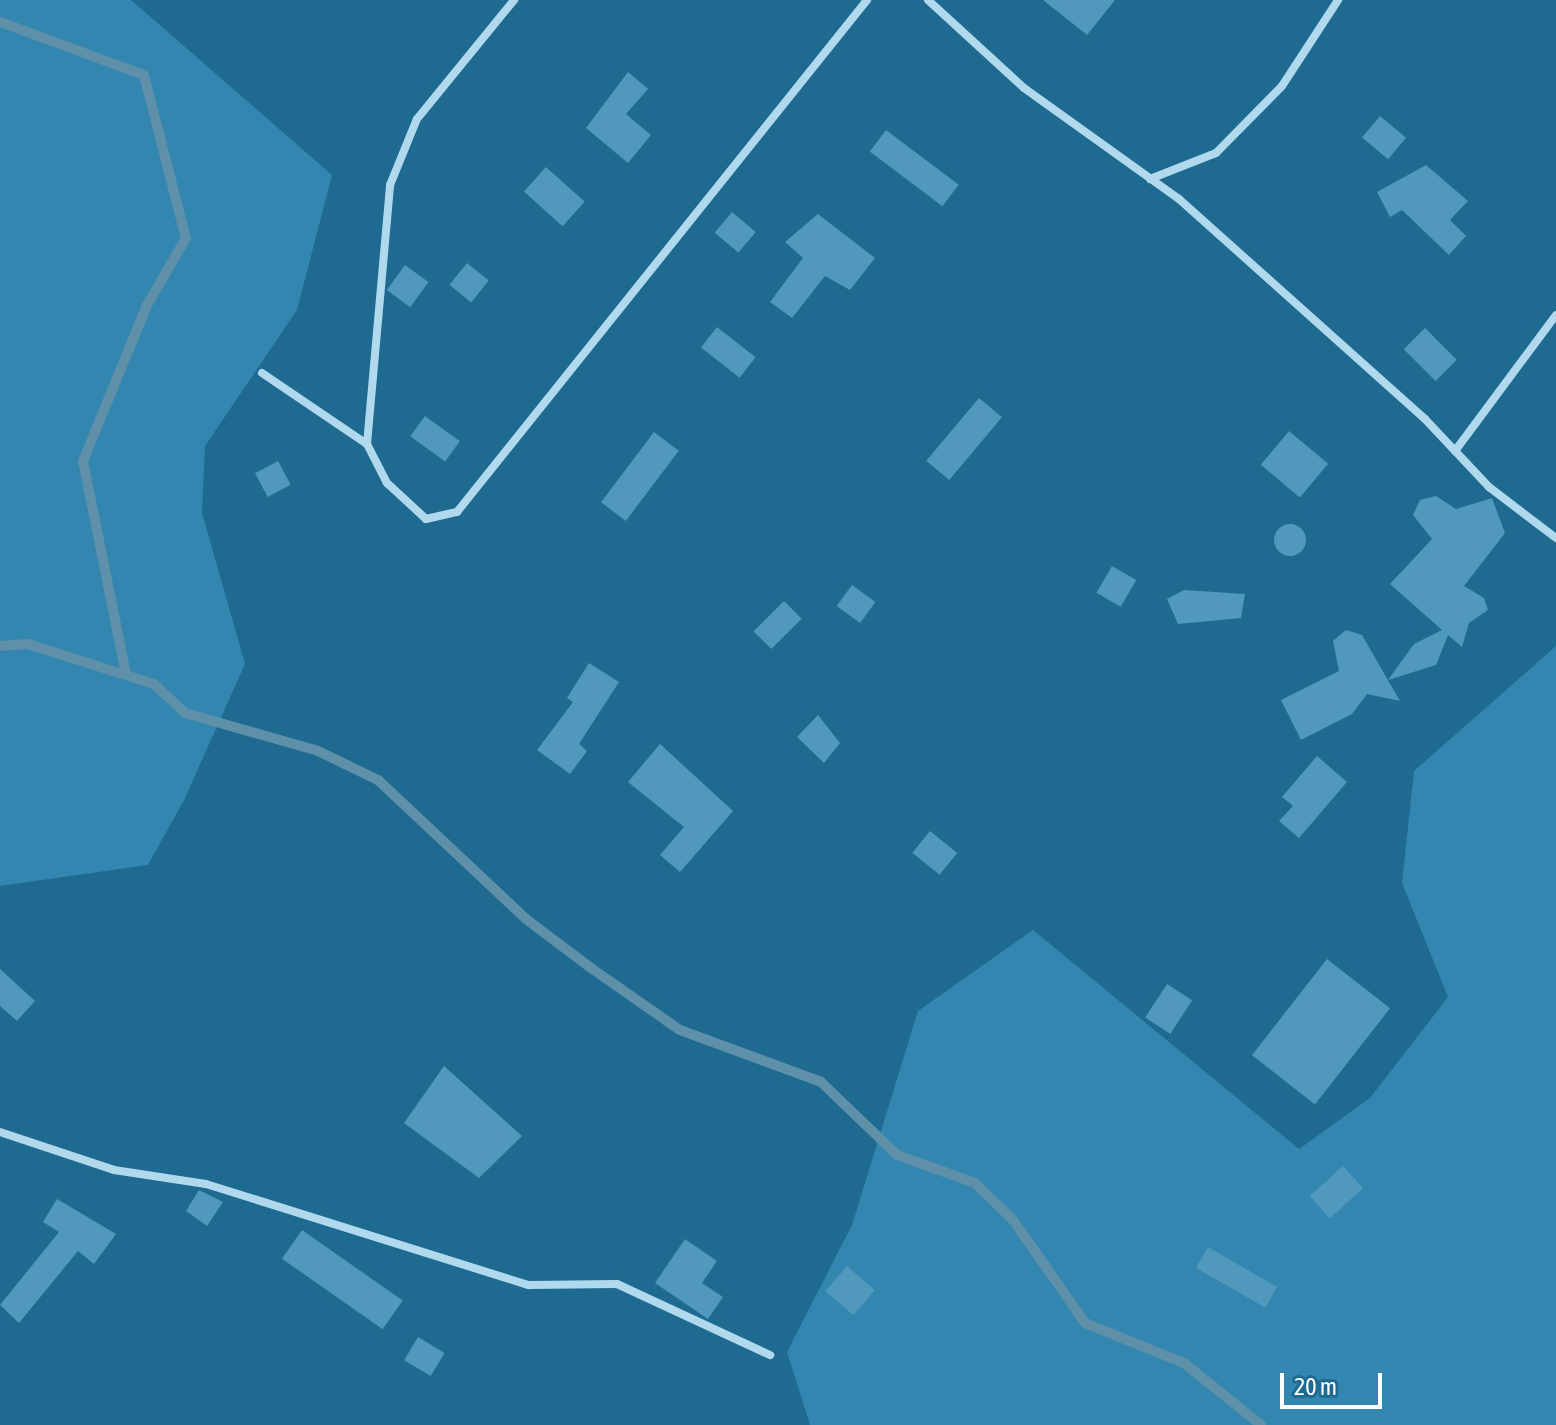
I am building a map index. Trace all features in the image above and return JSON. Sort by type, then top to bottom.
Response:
[{"type":"street","points":[[367,444],[390,185],[417,119],[514,0]]},
{"type":"street","points":[[262,373],[367,444],[387,483],[426,519],[457,512],[867,0]]},
{"type":"street","points":[[928,0],[1024,88],[1150,179],[1455,451],[1489,487],[1556,538]]},
{"type":"street","points":[[1150,179],[1216,153],[1282,86],[1338,0]]},
{"type":"street","points":[[1455,451],[1556,315]]},
{"type":"street","points":[[0,1132],[114,1170],[206,1184],[529,1285],[617,1284],[770,1355]]},
{"type":"shaded area","points":[[0,0],[131,0],[332,175],[297,310],[205,446],[202,513],[245,664],[184,800],[148,865],[0,886]]},
{"type":"shaded area","points":[[1556,646],[1556,1425],[810,1425],[787,1352],[852,1225],[918,1011],[1033,930],[1299,1149],[1370,1098],[1448,997],[1402,883],[1414,771]]},
{"type":"building","points":[[1043,0],[1115,0],[1087,35]]},
{"type":"building","points":[[628,72],[648,89],[626,114],[651,135],[628,163],[586,128]]},
{"type":"building","points":[[1380,116],[1406,138],[1388,159],[1362,137]]},
{"type":"building","points":[[886,130],[959,185],[942,206],[870,152]]},
{"type":"building","points":[[1426,165],[1468,201],[1450,220],[1466,236],[1449,255],[1402,210],[1390,217],[1377,192]]},
{"type":"building","points":[[546,167],[585,202],[563,226],[524,192]]},
{"type":"building","points":[[732,212],[756,232],[738,253],[715,233]]},
{"type":"building","points":[[818,214],[875,258],[850,290],[825,276],[792,318],[770,302],[803,258],[785,242]]},
{"type":"building","points":[[467,263],[489,281],[471,302],[449,285]]},
{"type":"building","points":[[405,265],[428,282],[410,307],[387,290]]},
{"type":"building","points":[[717,327],[756,357],[740,378],[701,347]]},
{"type":"building","points":[[1425,328],[1457,360],[1436,381],[1404,349]]},
{"type":"building","points":[[979,398],[1002,417],[949,480],[926,461]]},
{"type":"building","points":[[425,416],[460,441],[445,462],[410,436]]},
{"type":"building","points":[[1289,431],[1328,464],[1300,497],[1261,465]]},
{"type":"building","points":[[654,432],[679,451],[626,521],[601,502]]},
{"type":"building","points":[[278,461],[291,485],[268,497],[255,473]]},
{"type":"building","points":[[1436,496],[1456,509],[1492,498],[1505,533],[1464,586],[1484,598],[1488,610],[1469,623],[1462,647],[1448,635],[1436,665],[1388,680],[1414,644],[1442,630],[1390,584],[1432,539],[1413,515],[1420,500]]},
{"type":"building","points":[[1290,524],[1301,529],[1306,540],[1301,551],[1290,556],[1279,551],[1274,540],[1279,529]]},
{"type":"building","points":[[1112,566],[1136,580],[1121,607],[1096,593]]},
{"type":"building","points":[[852,585],[875,602],[860,623],[837,606]]},
{"type":"building","points":[[1184,590],[1245,594],[1241,618],[1178,624],[1167,599]]},
{"type":"building","points":[[784,601],[802,619],[771,649],[754,631]]},
{"type":"building","points":[[1346,630],[1362,635],[1400,701],[1367,694],[1352,714],[1301,740],[1281,700],[1339,671],[1333,641]]},
{"type":"building","points":[[589,663],[619,682],[579,744],[587,751],[570,774],[537,750],[573,702],[567,698]]},
{"type":"building","points":[[818,715],[840,743],[824,763],[797,737]]},
{"type":"building","points":[[660,744],[733,811],[680,872],[660,855],[684,827],[628,782]]},
{"type":"building","points":[[1317,756],[1347,782],[1299,838],[1279,821],[1293,806],[1282,797]]},
{"type":"building","points":[[930,831],[957,853],[940,875],[912,853]]},
{"type":"building","points":[[1327,959],[1390,1008],[1315,1104],[1252,1055]]},
{"type":"building","points":[[0,969],[35,1001],[17,1021],[0,1006]]},
{"type":"building","points":[[1167,984],[1192,1000],[1170,1034],[1145,1018]]},
{"type":"building","points":[[444,1066],[522,1136],[479,1178],[404,1123]]},
{"type":"building","points":[[1343,1166],[1363,1188],[1330,1218],[1310,1196]]},
{"type":"building","points":[[199,1190],[223,1202],[207,1226],[186,1211]]},
{"type":"building","points":[[57,1199],[116,1234],[94,1264],[78,1251],[19,1323],[0,1305],[59,1232],[43,1222]]},
{"type":"building","points":[[302,1230],[403,1301],[383,1329],[282,1259]]},
{"type":"building","points":[[685,1239],[717,1261],[702,1283],[723,1297],[708,1319],[655,1283]]},
{"type":"building","points":[[1208,1247],[1277,1287],[1265,1308],[1196,1268]]},
{"type":"building","points":[[847,1266],[875,1290],[853,1315],[825,1291]]},
{"type":"building","points":[[418,1337],[445,1353],[431,1376],[404,1360]]},
{"type":"waterway","points":[[0,22],[144,75],[186,238],[147,305],[83,461],[126,675]]},
{"type":"waterway","points":[[0,646],[28,644],[154,684],[185,713],[318,751],[378,780],[526,919],[680,1030],[821,1082],[897,1155],[975,1183],[1013,1220],[1085,1323],[1184,1363],[1261,1425]]}]
